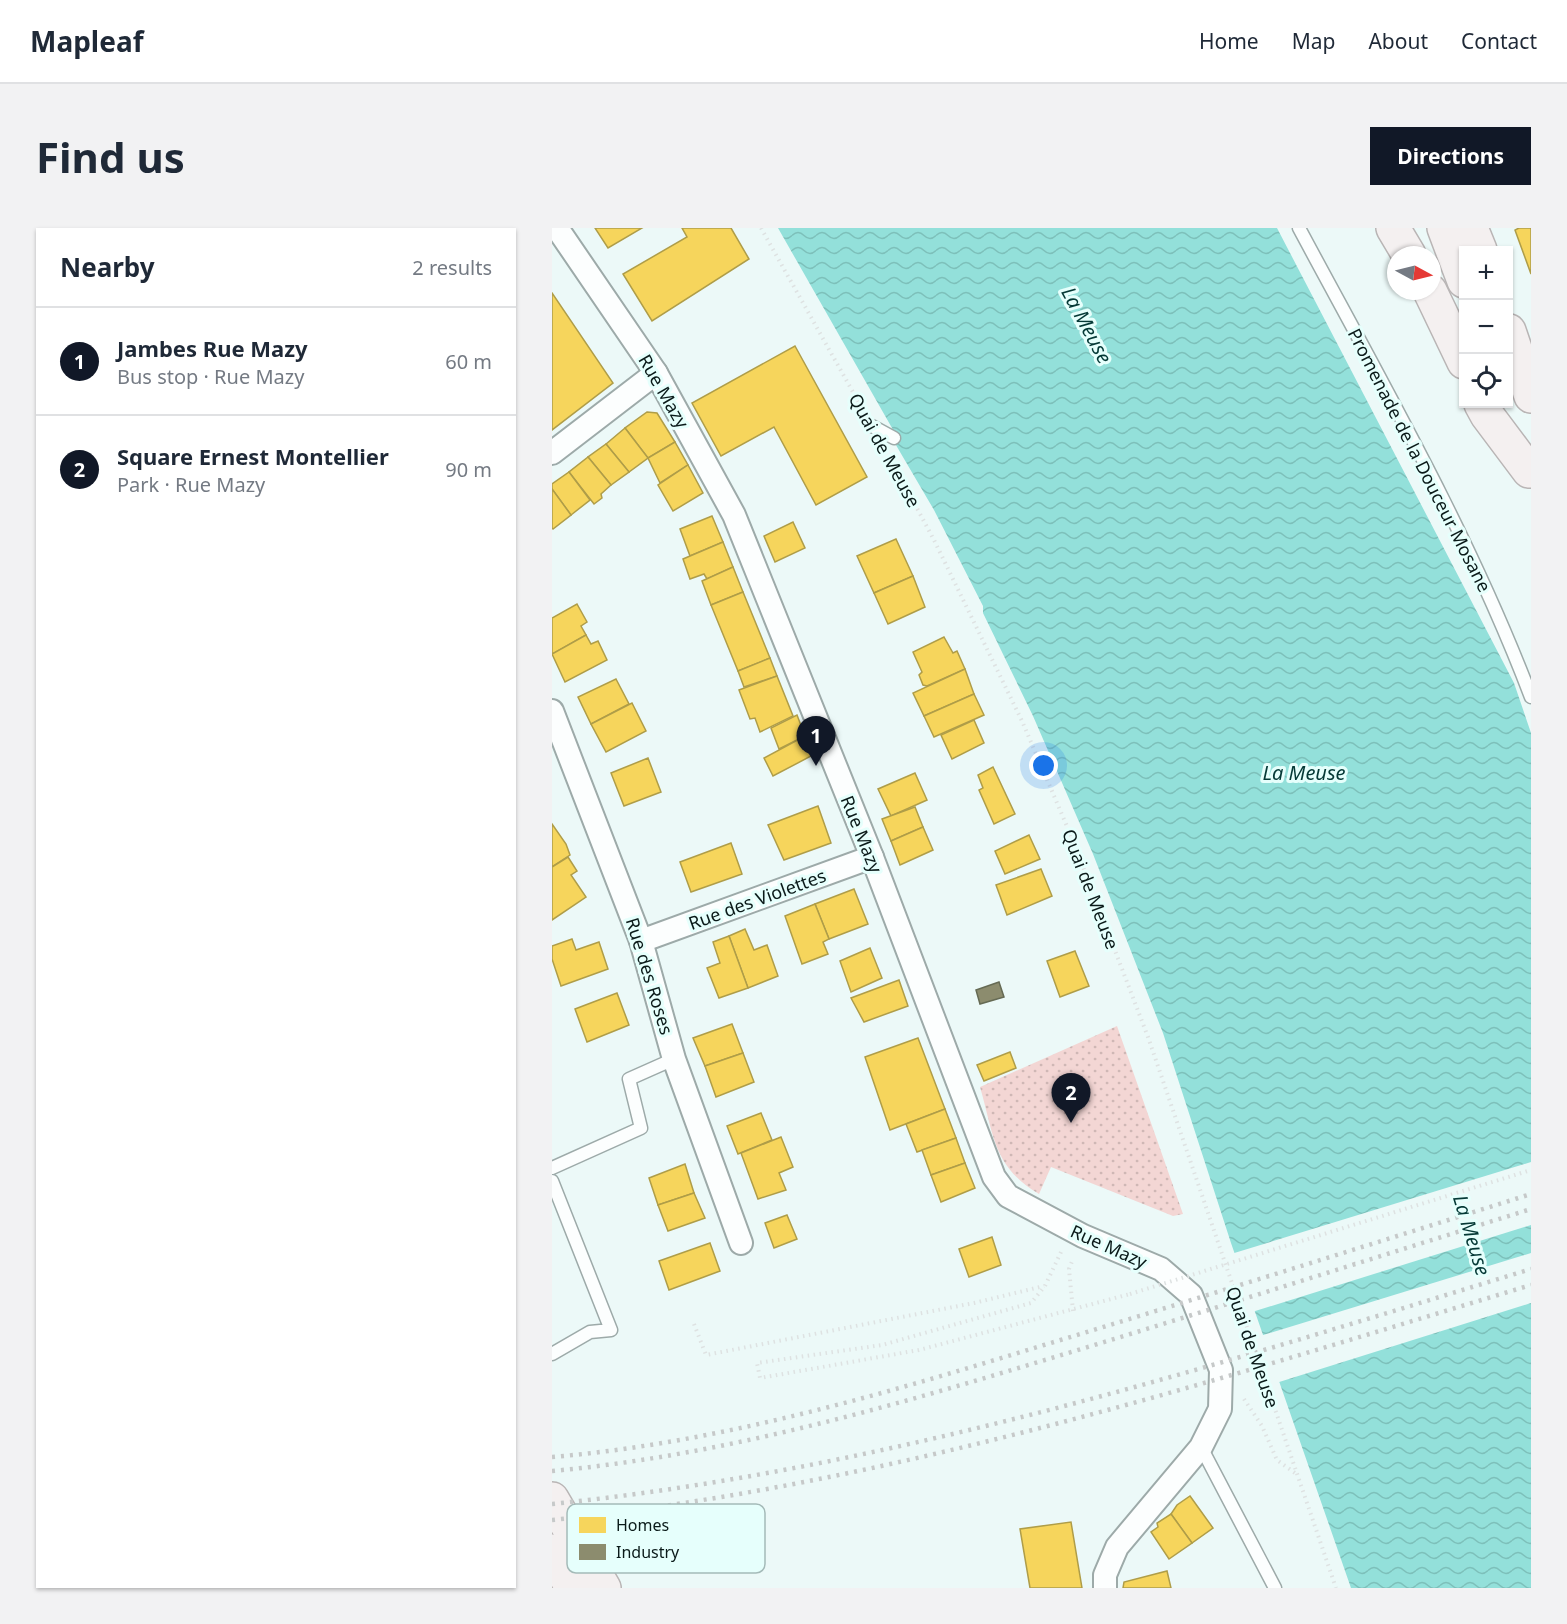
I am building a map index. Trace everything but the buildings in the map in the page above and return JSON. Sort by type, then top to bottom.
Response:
[{"type":"main road","points":[[1393,228],[1404,246]]},
{"type":"main road","points":[[1444,228],[1459,268]]},
{"type":"main road","points":[[1471,228],[1478,246]]},
{"type":"main road","points":[[1434,300],[1460,354]]},
{"type":"main road","points":[[1513,343],[1531,396]]},
{"type":"main road","points":[[1483,408],[1530,474]]},
{"type":"main road","points":[[1507,408],[1530,474]]},
{"type":"main road","points":[[552,1499],[567,1525]]},
{"type":"main road","points":[[552,1551],[572,1588]]},
{"type":"main road","points":[[595,1573],[604,1588]]},
{"type":"street","name":"Rue Mazy","points":[[557,228],[656,373],[734,515],[872,858],[994,1177],[1008,1196],[1072,1230],[1161,1269],[1191,1295],[1221,1370]]},
{"type":"street","points":[[552,453],[656,373]]},
{"type":"street","name":"Rue des Roses","points":[[552,711],[641,941],[675,1059],[741,1243]]},
{"type":"street","name":"Rue des Violettes","points":[[641,941],[872,858]]},
{"type":"street","points":[[1105,1588],[1106,1575],[1117,1547],[1201,1447],[1220,1409],[1221,1370]]},
{"type":"lane","name":"Promenade de la Douceur Mosane","points":[[1299,228],[1402,421],[1479,573],[1531,697]]},
{"type":"lane","points":[[872,426],[894,438]]},
{"type":"lane","points":[[552,1168],[641,1128],[628,1078],[675,1059]]},
{"type":"lane","points":[[552,1181],[612,1330],[590,1332],[552,1354]]},
{"type":"lane","points":[[1201,1447],[1275,1588]]},
{"type":"path","name":"Quai de Meuse","points":[[761,228],[934,540],[1022,721],[1072,838],[1148,1037],[1336,1588]]},
{"type":"path","points":[[1072,1230],[1045,1286],[1031,1303],[882,1346],[757,1363],[760,1378],[919,1350],[1073,1311],[1531,1170]]},
{"type":"path","points":[[1069,1269],[1073,1311]]},
{"type":"path","points":[[694,1324],[705,1355],[974,1303],[1045,1286]]},
{"type":"path","points":[[1221,1370],[1252,1408],[1277,1460],[1297,1474]]},
{"type":"shaded area","points":[[1117,1026],[1183,1214],[1173,1216],[1051,1167],[1039,1194],[1012,1173],[993,1135],[980,1087]]},
{"type":"water","name":"La Meuse","points":[[778,228],[1277,228],[1514,683],[1531,733],[1531,1588],[1351,1588],[1231,1243],[1163,1033],[1093,854],[1033,716],[983,613],[983,606],[934,510],[893,440],[896,435]]},
{"type":"pier","points":[[1531,1162],[1531,1225],[1252,1312],[1231,1254]]},
{"type":"pier","points":[[1531,1253],[1531,1303],[1276,1383],[1260,1336]]},
{"type":"railway","points":[[552,1457],[677,1440],[801,1414],[862,1398],[1105,1327],[1531,1194]]},
{"type":"railway","points":[[552,1471],[683,1453],[877,1409],[1126,1335],[1531,1209]]},
{"type":"railway","points":[[552,1504],[678,1488],[802,1466],[925,1440],[1168,1378],[1531,1269]]},
{"type":"railway","points":[[678,1504],[802,1482],[925,1456],[1047,1426],[1289,1358],[1531,1285]]},
{"type":"railway","points":[[552,1520],[567,1518]]},
{"type":"place","name":"Jambes Rue Mazy","points":[[816,766]]},
{"type":"place","name":"Square Ernest Montellier","points":[[1071,1123]]}]
